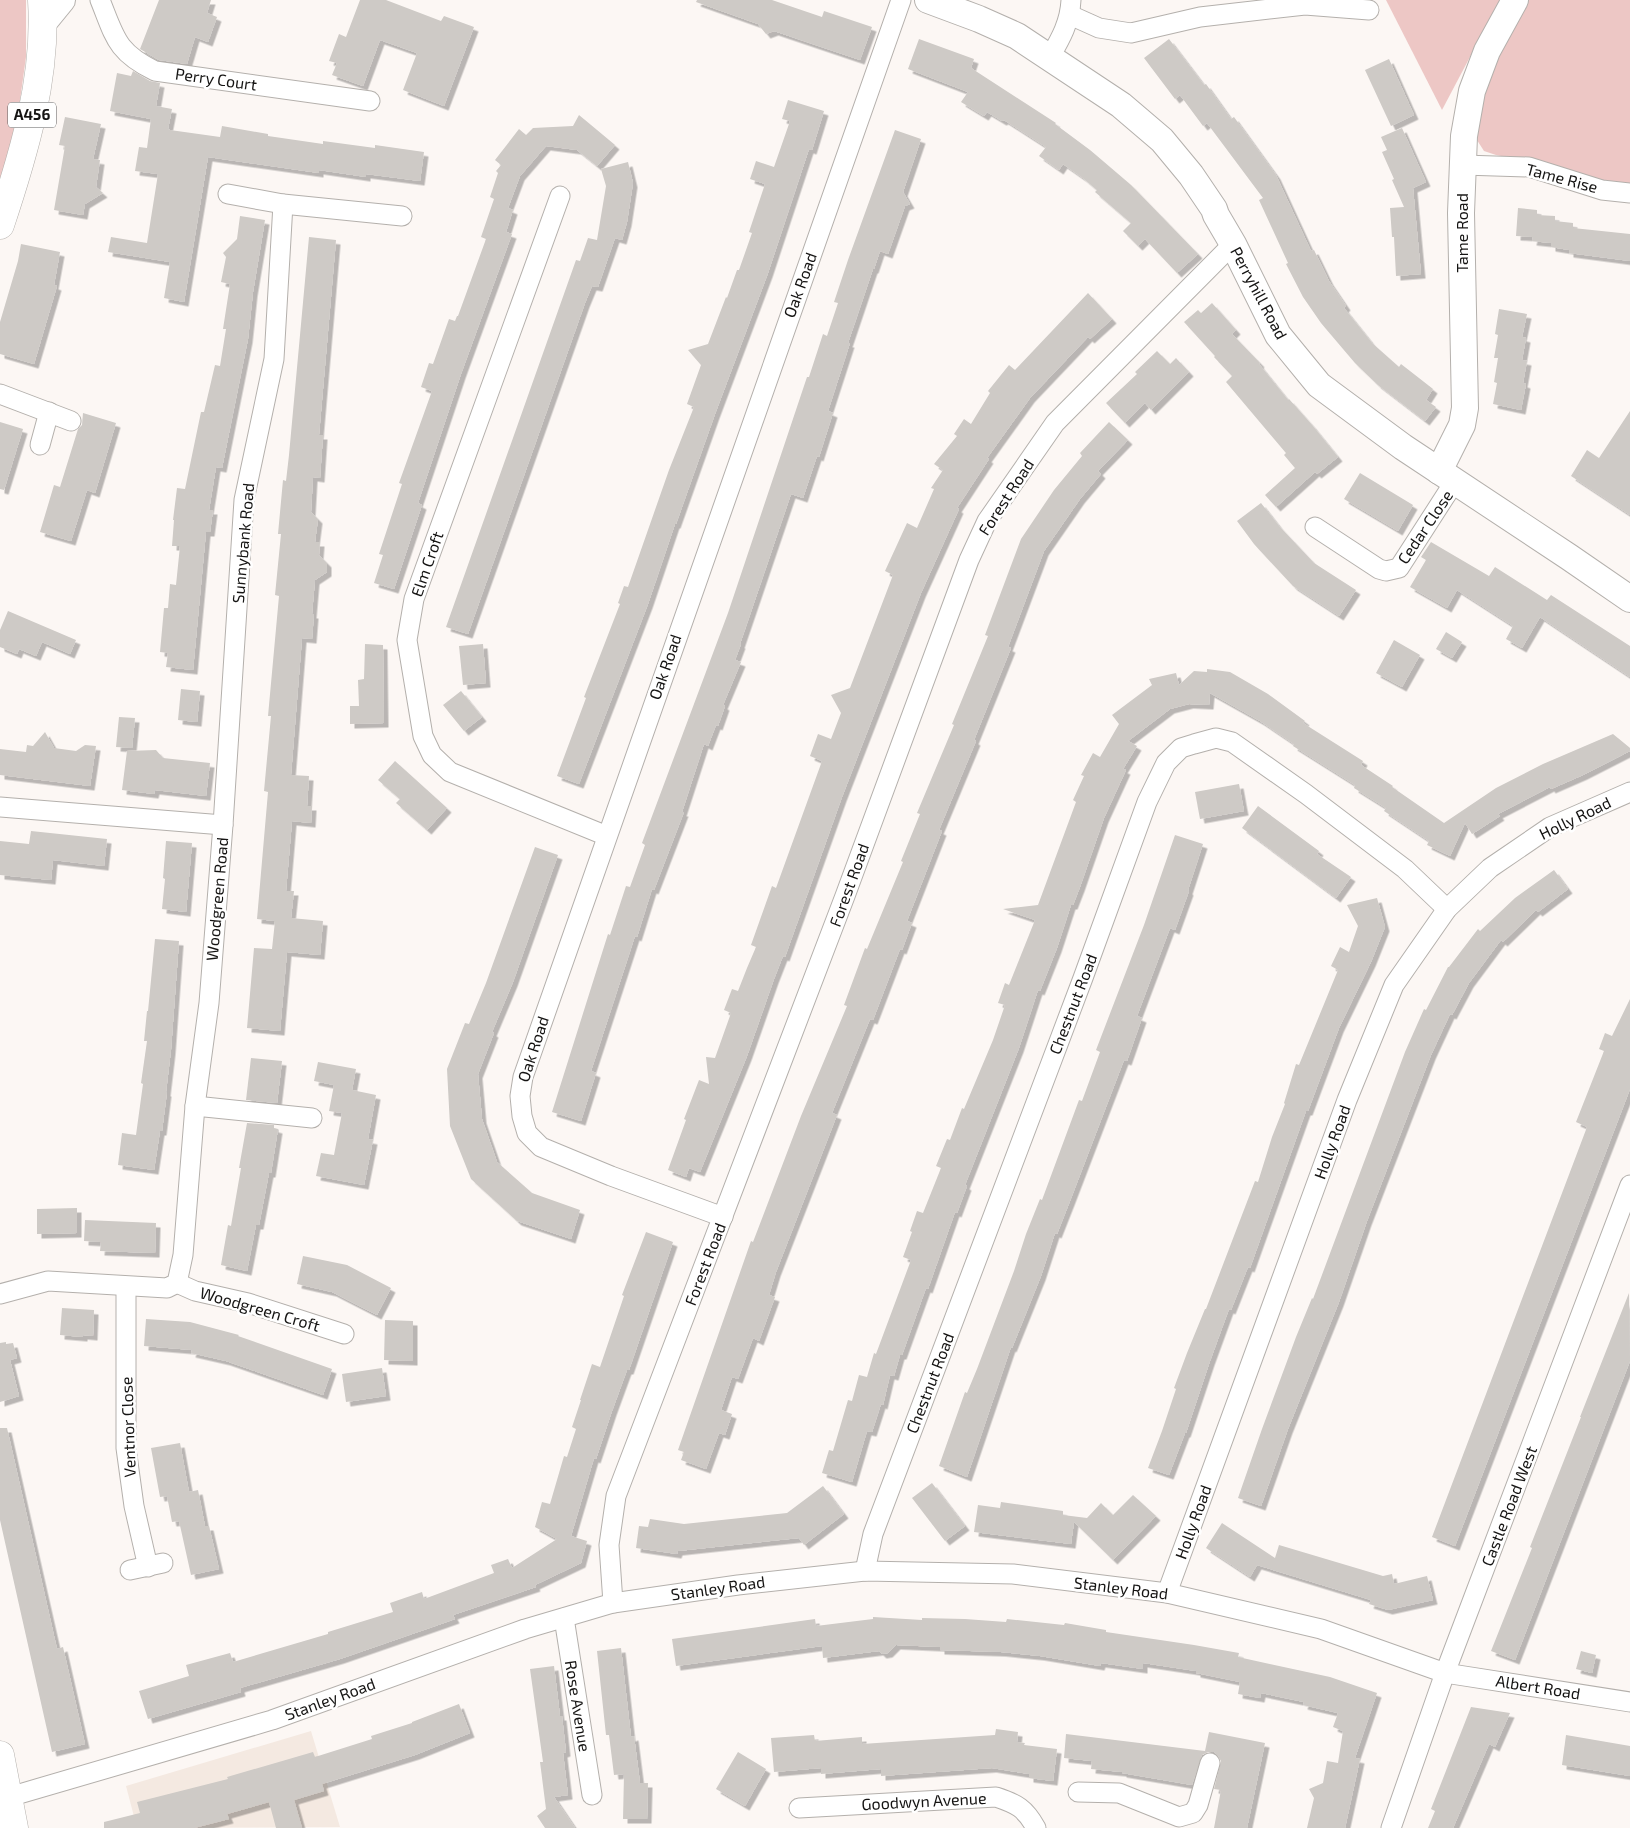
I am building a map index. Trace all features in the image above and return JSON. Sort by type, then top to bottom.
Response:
[{"type":"highway","name":"A456","points":[[0,226],[35,105],[43,11]]},
{"type":"highway","points":[[0,1756],[14,1828]]},
{"type":"street","points":[[43,11],[62,0]]},
{"type":"street","name":"Perry Court","points":[[100,0],[118,44],[135,62],[155,71],[370,102]]},
{"type":"street","name":"Oak Road","points":[[723,1217],[611,1176],[541,1147],[527,1134],[522,1116],[520,1096],[522,1077],[901,0]]},
{"type":"street","name":"Perryhill Road","points":[[928,0],[1009,32],[1121,104],[1162,140],[1191,175],[1214,209],[1278,335],[1320,386],[1364,420],[1630,599]]},
{"type":"street","name":"Tame Road","points":[[1447,476],[1465,408],[1462,223],[1464,136],[1472,91],[1488,50],[1514,0]]},
{"type":"street","points":[[1050,57],[1065,30],[1071,8],[1099,28],[1131,33],[1200,16],[1305,5],[1348,4],[1369,10]]},
{"type":"street","name":"Tame Rise","points":[[1463,165],[1529,167],[1602,190],[1630,193]]},
{"type":"street","points":[[228,194],[284,204],[402,216]]},
{"type":"street","name":"Elm Croft","points":[[560,196],[414,598],[407,640],[423,736],[432,755],[450,772],[607,836]]},
{"type":"street","name":"Sunnybank Road","points":[[223,825],[244,500],[274,359],[284,204]]},
{"type":"street","name":"Forest Road","points":[[613,1603],[609,1545],[616,1496],[842,906],[969,560],[988,521],[1056,423],[1233,244]]},
{"type":"street","points":[[0,394],[71,421]]},
{"type":"street","points":[[40,445],[49,412]]},
{"type":"street","name":"Cedar Close","points":[[1315,527],[1379,570],[1386,571],[1398,568],[1447,476]]},
{"type":"street","name":"Chestnut Road","points":[[865,1571],[873,1534],[1080,988],[1147,802],[1166,763],[1182,748],[1194,744],[1216,738],[1232,742],[1306,794],[1405,869],[1447,909]]},
{"type":"street","name":"Holly Road","points":[[1167,1593],[1344,1110],[1394,985],[1447,909],[1490,868],[1550,827],[1630,792]]},
{"type":"street","name":"Woodgreen Road","points":[[0,807],[223,825],[209,1003],[195,1106],[183,1255],[177,1283]]},
{"type":"street","points":[[195,1106],[312,1118]]},
{"type":"street","name":"Castle Road West","points":[[1391,1828],[1445,1673],[1630,1184]]},
{"type":"street","points":[[0,1294],[48,1281],[167,1288],[177,1283]]},
{"type":"street","name":"Woodgreen Croft","points":[[177,1283],[195,1291],[248,1303],[344,1334]]},
{"type":"street","name":"Ventnor Close","points":[[126,1286],[126,1448],[134,1506],[147,1567]]},
{"type":"street","name":"Stanley Road","points":[[9,1797],[272,1720],[525,1628],[613,1603],[738,1584],[865,1571],[1013,1574],[1167,1593],[1321,1629],[1445,1673]]},
{"type":"street","name":"Rose Avenue","points":[[564,1618],[592,1795]]},
{"type":"street","name":"Albert Road","points":[[1445,1673],[1630,1702]]},
{"type":"street","points":[[1078,1792],[1119,1794],[1178,1822],[1193,1813],[1198,1804],[1210,1763]]},
{"type":"street","name":"Goodwyn Avenue","points":[[799,1808],[996,1797],[1015,1803],[1028,1814],[1036,1828]]},
{"type":"shaded area","points":[[0,0],[26,0],[26,57],[16,129],[0,182]]},
{"type":"shaded area","points":[[1386,0],[1500,0],[1442,110]]},
{"type":"shaded area","points":[[1524,0],[1630,0],[1630,188],[1545,165],[1496,155],[1484,151],[1475,137],[1476,107]]},
{"type":"shaded area","points":[[311,1731],[340,1827],[137,1828],[126,1786]]},
{"type":"building","points":[[159,0],[211,0],[207,13],[217,17],[208,42],[195,37],[187,64],[159,60],[140,49]]},
{"type":"building","points":[[360,0],[386,0],[441,21],[444,16],[474,27],[444,106],[403,90],[417,53],[380,40],[363,86],[332,75],[337,63],[329,61],[339,34],[346,37]]},
{"type":"building","points":[[697,0],[772,0],[822,17],[824,11],[872,27],[860,60],[774,31],[766,34],[758,24],[696,2]]},
{"type":"building","points":[[919,39],[974,59],[971,68],[1056,123],[1090,150],[1131,185],[1198,254],[1177,273],[1145,239],[1138,246],[1123,231],[1131,223],[1095,192],[1097,190],[1083,178],[1063,164],[1059,170],[1039,156],[1046,147],[1004,120],[1002,121],[987,112],[984,116],[961,102],[968,92],[908,69]]},
{"type":"building","points":[[1169,39],[1204,85],[1206,84],[1231,119],[1234,117],[1276,175],[1311,251],[1314,250],[1329,281],[1346,306],[1344,308],[1372,343],[1399,367],[1401,364],[1433,389],[1426,400],[1436,407],[1425,421],[1378,385],[1355,363],[1321,323],[1303,297],[1286,264],[1288,263],[1259,200],[1263,198],[1207,123],[1203,126],[1180,95],[1175,99],[1144,58]]},
{"type":"building","points":[[1389,59],[1414,115],[1391,126],[1365,70]]},
{"type":"building","points":[[133,71],[150,81],[160,83],[156,106],[172,109],[168,129],[170,130],[220,137],[222,126],[268,134],[268,136],[323,144],[323,141],[375,148],[375,145],[424,152],[420,181],[366,174],[366,177],[319,170],[319,173],[208,157],[184,302],[164,298],[170,262],[108,252],[111,237],[147,243],[158,174],[135,171],[139,147],[147,148],[151,119],[110,111],[117,73],[131,76]]},
{"type":"building","points":[[788,100],[824,111],[812,150],[809,149],[768,273],[675,524],[648,604],[579,784],[557,776],[586,698],[584,697],[620,604],[618,603],[624,586],[628,587],[669,470],[694,407],[687,404],[701,365],[688,350],[708,344],[737,270],[739,270],[752,233],[749,232],[765,184],[750,179],[756,161],[774,167],[790,121],[782,119]]},
{"type":"building","points":[[579,115],[615,145],[597,166],[577,150],[546,146],[520,176],[508,208],[513,210],[506,232],[512,234],[461,374],[418,503],[422,505],[394,589],[374,583],[383,555],[379,554],[402,484],[399,483],[432,391],[421,387],[429,363],[433,364],[449,319],[455,321],[458,316],[486,239],[481,237],[494,199],[490,197],[498,173],[496,171],[501,165],[495,160],[519,129],[526,135],[533,128],[573,126]]},
{"type":"building","points":[[65,117],[101,124],[93,159],[100,160],[96,187],[103,193],[85,204],[83,215],[54,210],[65,146],[59,145]]},
{"type":"building","points":[[1402,128],[1426,182],[1413,188],[1421,274],[1396,276],[1390,208],[1404,207],[1382,152],[1387,150],[1381,137]]},
{"type":"building","points":[[895,130],[921,139],[903,192],[910,204],[905,206],[888,254],[880,251],[873,269],[828,411],[833,413],[803,498],[791,494],[735,660],[741,662],[723,705],[725,706],[718,726],[716,725],[708,746],[704,744],[682,812],[684,812],[654,890],[652,889],[637,937],[635,936],[591,1071],[596,1073],[581,1121],[552,1112],[608,934],[610,935],[626,886],[630,887],[645,845],[642,843],[728,613],[807,377],[809,377],[823,334],[827,336],[838,303],[834,302]]},
{"type":"building","points":[[628,162],[633,183],[622,240],[615,238],[598,287],[592,286],[585,303],[468,634],[446,627],[576,260],[580,261],[588,238],[597,240],[606,186],[601,169]]},
{"type":"building","points":[[1518,208],[1537,210],[1537,215],[1555,216],[1555,221],[1573,223],[1573,228],[1630,234],[1630,261],[1569,253],[1569,250],[1551,247],[1551,243],[1532,241],[1533,237],[1516,236]]},
{"type":"building","points":[[240,216],[265,220],[253,292],[248,339],[222,468],[216,467],[209,510],[213,510],[210,532],[206,532],[193,670],[166,667],[168,653],[160,652],[164,608],[168,608],[170,584],[176,585],[180,546],[172,546],[177,488],[185,489],[201,412],[204,412],[215,365],[220,366],[226,329],[223,329],[230,284],[221,282],[226,257],[223,253],[237,239]]},
{"type":"building","points":[[309,237],[336,240],[319,435],[323,435],[320,478],[313,477],[311,512],[318,519],[315,542],[320,542],[319,555],[327,563],[327,572],[315,580],[312,639],[302,638],[291,775],[309,776],[307,806],[312,806],[311,823],[292,821],[286,891],[294,891],[291,918],[323,921],[320,955],[287,952],[280,1031],[247,1028],[254,948],[272,949],[275,921],[257,919],[268,792],[264,791],[271,716],[268,716],[279,596],[275,595],[281,534],[278,534],[283,480],[286,481],[289,455]]},
{"type":"building","points":[[21,244],[60,252],[54,285],[57,286],[34,364],[0,354],[0,322],[18,261]]},
{"type":"building","points":[[1088,293],[1112,319],[1090,339],[1088,337],[1030,398],[987,458],[989,459],[957,508],[959,509],[921,593],[842,797],[785,957],[783,956],[747,1056],[700,1172],[689,1168],[686,1177],[668,1170],[699,1080],[709,1084],[706,1057],[715,1058],[731,1013],[724,1010],[732,989],[738,991],[756,947],[751,945],[772,886],[776,888],[822,761],[810,756],[818,734],[831,739],[841,713],[831,695],[850,688],[893,575],[885,571],[907,523],[917,528],[934,489],[931,488],[943,470],[934,464],[957,436],[954,434],[964,419],[971,424],[990,393],[988,391],[1009,365],[1015,370]]},
{"type":"building","points":[[1212,303],[1236,330],[1232,334],[1260,363],[1288,400],[1312,425],[1338,457],[1317,474],[1315,472],[1276,507],[1265,495],[1295,468],[1284,455],[1286,453],[1226,382],[1232,376],[1184,322],[1198,310],[1201,313]]},
{"type":"building","points":[[1499,309],[1527,314],[1522,337],[1526,338],[1522,360],[1527,361],[1523,383],[1526,384],[1521,410],[1493,404],[1497,383],[1494,382],[1498,358],[1494,358],[1498,335],[1495,334]]},
{"type":"building","points":[[1157,351],[1170,364],[1176,358],[1189,372],[1151,410],[1145,403],[1125,423],[1106,403],[1137,374],[1135,372]]},
{"type":"building","points":[[1630,411],[1630,515],[1571,476],[1587,450],[1599,458]]},
{"type":"building","points":[[83,413],[116,423],[95,493],[87,490],[71,541],[40,532],[54,485],[60,487],[78,429],[82,425]]},
{"type":"building","points":[[0,422],[23,429],[4,490],[0,489]]},
{"type":"building","points":[[1109,422],[1128,440],[1098,471],[1101,474],[1080,499],[1044,551],[1008,647],[1011,648],[974,740],[976,741],[939,830],[942,831],[907,921],[912,923],[902,950],[900,949],[873,1020],[870,1019],[832,1113],[837,1115],[776,1272],[769,1295],[775,1297],[759,1341],[753,1338],[738,1379],[732,1377],[721,1410],[732,1414],[725,1435],[719,1433],[706,1469],[681,1460],[684,1452],[678,1450],[751,1241],[753,1242],[801,1116],[847,1006],[844,1005],[865,948],[867,949],[903,862],[901,861],[920,814],[917,813],[954,725],[952,724],[988,636],[985,635],[1021,539],[1054,490],[1082,456],[1080,453]]},
{"type":"building","points":[[1360,473],[1413,505],[1398,531],[1344,499]]},
{"type":"building","points":[[1261,503],[1279,526],[1314,563],[1356,590],[1339,616],[1293,586],[1254,544],[1237,521]]},
{"type":"building","points":[[1431,542],[1489,576],[1495,567],[1547,600],[1551,595],[1630,646],[1630,677],[1540,617],[1522,648],[1506,639],[1513,626],[1457,590],[1447,608],[1410,587],[1426,560],[1421,557]]},
{"type":"building","points":[[8,611],[76,640],[70,654],[42,642],[36,656],[19,649],[17,654],[0,647],[0,630]]},
{"type":"building","points":[[1446,632],[1462,642],[1452,658],[1436,649]]},
{"type":"building","points":[[1394,640],[1420,655],[1402,687],[1376,673]]},
{"type":"building","points":[[365,644],[383,645],[384,723],[350,724],[350,706],[359,706],[358,680],[364,679]]},
{"type":"building","points":[[483,644],[486,683],[463,685],[459,646]]},
{"type":"building","points":[[1207,669],[1230,672],[1268,694],[1305,721],[1303,723],[1363,761],[1361,765],[1444,823],[1496,788],[1543,764],[1613,734],[1630,748],[1630,751],[1583,775],[1551,789],[1550,787],[1498,814],[1500,816],[1472,834],[1465,823],[1450,856],[1427,845],[1429,841],[1384,811],[1386,808],[1354,788],[1355,785],[1293,746],[1294,744],[1260,721],[1210,693],[1209,705],[1189,704],[1170,709],[1128,741],[1137,746],[1123,769],[1126,770],[1104,818],[1057,948],[1040,991],[1038,990],[1019,1048],[965,1185],[967,1186],[957,1213],[955,1212],[928,1289],[926,1288],[902,1355],[900,1355],[894,1376],[890,1375],[883,1405],[881,1404],[872,1432],[867,1431],[852,1482],[822,1473],[829,1450],[833,1451],[848,1400],[852,1401],[859,1375],[867,1377],[874,1353],[876,1354],[911,1260],[903,1257],[917,1211],[923,1213],[941,1168],[936,1166],[947,1139],[950,1140],[962,1108],[964,1109],[993,1040],[1005,1005],[998,1003],[1005,983],[1009,985],[1035,920],[1003,909],[1038,905],[1076,802],[1073,800],[1084,776],[1081,775],[1093,753],[1100,757],[1119,724],[1112,715],[1152,685],[1149,679],[1176,673],[1179,685],[1194,671],[1207,672]]},
{"type":"building","points":[[181,689],[200,691],[197,722],[178,720]]},
{"type":"building","points":[[461,691],[482,717],[464,731],[443,705]]},
{"type":"building","points":[[119,717],[135,718],[132,748],[116,747]]},
{"type":"building","points":[[45,732],[54,748],[76,751],[85,745],[96,746],[90,786],[0,775],[0,749],[26,752],[27,745],[33,746]]},
{"type":"building","points":[[156,750],[163,758],[210,763],[206,796],[155,790],[154,794],[122,790],[127,751]]},
{"type":"building","points":[[395,761],[447,808],[427,830],[396,803],[400,799],[378,780]]},
{"type":"building","points":[[1239,784],[1244,811],[1200,819],[1195,792]]},
{"type":"building","points":[[1258,806],[1319,851],[1317,854],[1351,877],[1336,898],[1242,828]]},
{"type":"building","points":[[31,831],[107,839],[104,866],[53,860],[51,880],[0,875],[0,841],[29,844]]},
{"type":"building","points":[[1175,835],[1203,844],[1189,891],[1175,930],[1170,928],[1137,1016],[1142,1018],[1127,1061],[1124,1060],[1057,1234],[1055,1233],[1041,1276],[1011,1347],[967,1477],[939,1466],[965,1392],[967,1393],[977,1369],[1014,1271],[1026,1234],[1040,1199],[1042,1200],[1079,1100],[1082,1101],[1100,1052],[1096,1050],[1144,925]]},
{"type":"building","points":[[166,841],[192,843],[186,912],[162,909]]},
{"type":"building","points":[[535,847],[558,855],[478,1074],[482,1119],[497,1162],[532,1193],[580,1210],[571,1239],[517,1221],[471,1179],[450,1126],[447,1069],[465,1023],[469,1024],[486,983]]},
{"type":"building","points":[[1554,870],[1568,889],[1538,912],[1536,910],[1503,942],[1501,940],[1469,983],[1452,1015],[1450,1014],[1431,1055],[1367,1221],[1339,1302],[1288,1429],[1261,1506],[1238,1498],[1296,1337],[1313,1299],[1405,1052],[1424,1009],[1426,1010],[1448,967],[1478,929],[1480,931],[1515,898]]},
{"type":"building","points":[[1377,898],[1385,927],[1371,962],[1339,1028],[1308,1111],[1306,1111],[1250,1268],[1248,1267],[1231,1310],[1229,1309],[1186,1433],[1169,1475],[1148,1468],[1187,1353],[1255,1181],[1258,1182],[1285,1104],[1296,1064],[1299,1065],[1338,970],[1331,966],[1340,947],[1349,952],[1358,926],[1347,905]]},
{"type":"building","points":[[155,939],[179,941],[167,1092],[154,1170],[118,1165],[122,1133],[136,1135],[143,1084],[141,1083],[147,1041],[144,1041]]},
{"type":"building","points":[[1630,999],[1630,1089],[1455,1546],[1432,1537],[1587,1127],[1576,1122],[1604,1051],[1599,1049],[1605,1033],[1612,1036]]},
{"type":"building","points":[[251,1058],[282,1061],[277,1103],[246,1100]]},
{"type":"building","points":[[318,1062],[356,1069],[352,1090],[376,1095],[368,1139],[373,1140],[364,1185],[316,1176],[321,1153],[334,1155],[342,1113],[329,1111],[334,1085],[314,1081]]},
{"type":"building","points":[[247,1123],[274,1125],[274,1128],[278,1129],[271,1173],[269,1173],[259,1225],[256,1225],[247,1271],[221,1265],[228,1225],[231,1226]]},
{"type":"building","points":[[77,1208],[77,1233],[37,1234],[37,1209]]},
{"type":"building","points":[[85,1220],[156,1223],[155,1253],[100,1251],[101,1242],[84,1241]]},
{"type":"building","points":[[646,1232],[673,1242],[629,1370],[627,1370],[596,1459],[594,1458],[571,1536],[587,1541],[581,1563],[535,1585],[536,1587],[453,1615],[455,1619],[340,1659],[240,1688],[241,1692],[148,1719],[139,1691],[189,1676],[186,1665],[230,1653],[233,1662],[328,1634],[328,1632],[393,1612],[390,1603],[422,1592],[424,1599],[494,1573],[491,1565],[508,1559],[512,1568],[557,1539],[535,1527],[542,1502],[550,1504],[564,1456],[567,1457],[576,1429],[572,1427],[592,1364],[600,1367],[624,1296],[622,1295]]},
{"type":"building","points":[[303,1256],[347,1265],[391,1288],[377,1315],[332,1292],[297,1284]]},
{"type":"building","points":[[1629,1293],[1630,1361],[1515,1660],[1491,1651]]},
{"type":"building","points":[[62,1308],[94,1310],[93,1336],[60,1335]]},
{"type":"building","points":[[146,1319],[190,1322],[239,1335],[332,1369],[323,1395],[226,1361],[191,1353],[192,1350],[144,1346]]},
{"type":"building","points":[[385,1320],[413,1321],[413,1361],[384,1360]]},
{"type":"building","points":[[6,1342],[6,1344],[13,1343],[17,1358],[10,1360],[19,1396],[0,1402],[0,1343]]},
{"type":"building","points":[[382,1368],[386,1396],[346,1402],[342,1374]]},
{"type":"building","points":[[0,1428],[7,1428],[57,1649],[63,1647],[85,1744],[52,1752],[0,1520]]},
{"type":"building","points":[[180,1443],[189,1492],[198,1490],[205,1526],[209,1526],[219,1569],[191,1575],[179,1521],[172,1522],[167,1496],[160,1497],[151,1448]]},
{"type":"building","points":[[932,1483],[965,1526],[945,1541],[912,1498]]},
{"type":"building","points":[[823,1486],[844,1514],[804,1545],[799,1538],[678,1551],[677,1554],[636,1548],[639,1526],[648,1527],[650,1519],[684,1524],[787,1513]]},
{"type":"building","points":[[1133,1495],[1156,1516],[1113,1560],[1074,1522],[1071,1544],[974,1532],[978,1505],[1000,1508],[1001,1502],[1063,1511],[1063,1515],[1087,1518],[1101,1503],[1113,1515]]},
{"type":"building","points":[[1222,1523],[1275,1558],[1279,1545],[1383,1576],[1392,1574],[1394,1584],[1427,1576],[1433,1600],[1388,1610],[1369,1604],[1371,1600],[1257,1565],[1250,1577],[1206,1548]]},
{"type":"building","points":[[873,1617],[1006,1622],[1007,1619],[1064,1625],[1065,1623],[1106,1630],[1106,1632],[1239,1653],[1238,1657],[1330,1677],[1377,1693],[1355,1758],[1360,1759],[1345,1828],[1307,1828],[1314,1798],[1309,1789],[1323,1783],[1327,1761],[1338,1763],[1343,1731],[1333,1727],[1338,1713],[1303,1705],[1304,1702],[1261,1693],[1260,1698],[1238,1694],[1240,1682],[1196,1673],[1196,1671],[1143,1663],[1143,1669],[1101,1663],[1100,1666],[1040,1656],[1001,1652],[940,1650],[940,1647],[896,1645],[888,1653],[882,1654],[879,1651],[823,1658],[822,1646],[676,1666],[672,1639],[815,1619],[816,1626],[873,1619]]},
{"type":"building","points":[[621,1648],[631,1737],[634,1736],[640,1783],[648,1783],[647,1819],[623,1819],[624,1774],[614,1775],[609,1735],[606,1735],[597,1651]]},
{"type":"building","points":[[1581,1651],[1596,1655],[1592,1673],[1576,1669]]},
{"type":"building","points":[[554,1666],[566,1752],[563,1753],[568,1795],[554,1797],[575,1828],[545,1828],[537,1816],[546,1809],[540,1762],[543,1762],[530,1669]]},
{"type":"building","points":[[459,1704],[470,1733],[415,1755],[322,1784],[324,1791],[294,1800],[302,1828],[276,1828],[269,1802],[227,1814],[229,1819],[194,1828],[104,1828],[104,1822],[140,1813],[137,1802],[228,1779],[227,1777],[313,1752],[315,1757],[372,1739],[371,1736],[412,1723]]},
{"type":"building","points":[[1471,1707],[1510,1713],[1495,1747],[1489,1744],[1453,1828],[1428,1828],[1435,1811],[1431,1809]]},
{"type":"building","points":[[996,1729],[1018,1732],[1017,1742],[1025,1743],[1024,1745],[1057,1749],[1053,1781],[1029,1778],[1029,1774],[992,1768],[881,1776],[881,1769],[821,1774],[821,1768],[774,1772],[771,1738],[814,1735],[815,1741],[862,1737],[862,1744],[995,1735]]},
{"type":"building","points":[[1209,1732],[1265,1743],[1247,1828],[1214,1828],[1221,1790],[1214,1789],[1221,1761],[1214,1752],[1202,1755],[1192,1785],[1122,1772],[1091,1769],[1092,1761],[1064,1758],[1066,1734],[1205,1751]]},
{"type":"building","points":[[1566,1735],[1630,1746],[1630,1776],[1562,1765]]},
{"type":"building","points":[[738,1752],[766,1769],[745,1806],[716,1789]]}]
